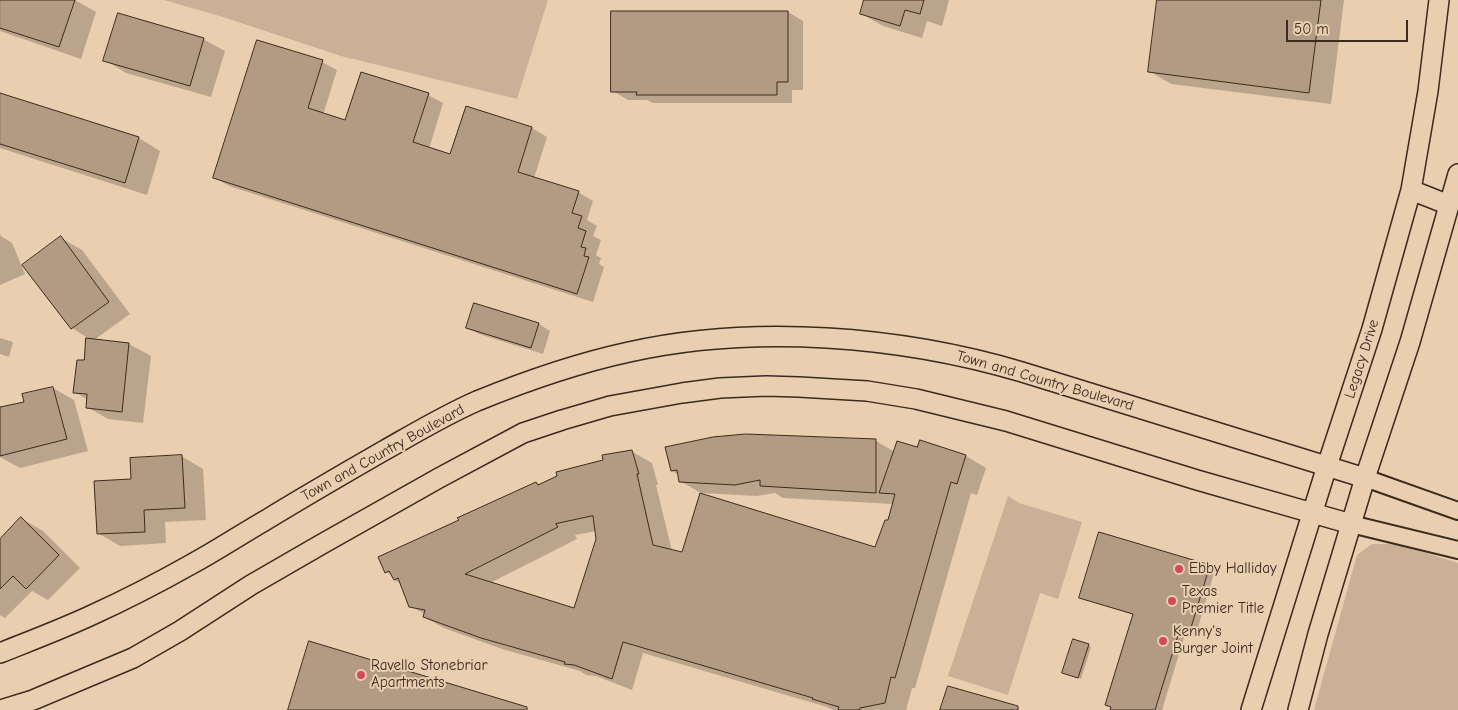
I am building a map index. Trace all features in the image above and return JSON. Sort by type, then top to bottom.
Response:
[{"type":"main road","name":"Legacy Drive","points":[[1251,710],[1372,328],[1411,190],[1428,91],[1439,0]]},
{"type":"main road","points":[[1298,710],[1318,634],[1365,478],[1410,342],[1458,174]]},
{"type":"main road","points":[[1411,190],[1449,205]]},
{"type":"main road","name":"Town and Country Boulevard","points":[[0,653],[92,615],[190,565],[408,436],[476,402],[582,364],[632,351],[676,344],[744,337],[788,337],[858,340],[945,353],[998,364],[1365,478]]},
{"type":"main road","points":[[1,710],[33,700],[133,658],[180,631],[251,585],[322,544],[524,433],[610,406],[682,393],[729,388],[799,386],[867,391],[916,399],[1006,421],[1197,480],[1351,524]]},
{"type":"street","name":"Town and Country Boulevard","points":[[1365,478],[1458,510]]},
{"type":"street","points":[[1351,524],[1458,550]]},
{"type":"shaded area","points":[[164,0],[548,0],[517,99],[341,56],[223,17]]},
{"type":"shaded area","points":[[1008,496],[1019,503],[1082,522],[1058,599],[1040,593],[1008,695],[948,676]]},
{"type":"shaded area","points":[[1372,544],[1397,544],[1458,563],[1458,710],[1314,710],[1357,555]]},
{"type":"building","points":[[0,0],[75,0],[59,47],[0,28]]},
{"type":"building","points":[[864,0],[924,0],[920,14],[905,10],[900,26],[860,14]]},
{"type":"building","points":[[1157,0],[1321,0],[1309,93],[1148,72]]},
{"type":"building","points":[[611,11],[788,11],[788,82],[777,82],[777,95],[636,95],[637,92],[611,92]]},
{"type":"building","points":[[118,13],[204,38],[190,86],[103,61]]},
{"type":"building","points":[[257,40],[323,60],[308,108],[345,120],[361,72],[429,93],[413,142],[450,154],[466,106],[532,127],[518,172],[579,191],[572,213],[582,216],[578,228],[586,231],[581,247],[586,248],[584,256],[589,257],[577,294],[213,178]]},
{"type":"building","points":[[0,93],[139,137],[125,183],[0,144]]},
{"type":"building","points":[[61,236],[109,302],[71,329],[22,265]]},
{"type":"building","points":[[474,303],[539,323],[531,348],[466,328]]},
{"type":"building","points":[[86,338],[129,343],[122,412],[86,408],[87,394],[73,393],[77,360],[84,360]]},
{"type":"building","points":[[53,387],[67,439],[0,456],[0,407],[24,402],[22,394]]},
{"type":"building","points":[[746,434],[876,439],[876,493],[760,486],[760,480],[735,485],[679,482],[677,470],[671,471],[665,447],[713,437]]},
{"type":"building","points":[[920,440],[966,455],[957,484],[951,482],[895,678],[891,677],[885,703],[860,708],[859,710],[838,710],[839,707],[813,698],[623,642],[612,679],[574,665],[564,664],[565,662],[481,638],[423,617],[425,610],[409,607],[398,578],[394,580],[389,571],[385,573],[378,557],[536,482],[538,485],[557,476],[556,472],[603,460],[602,455],[632,450],[639,474],[637,474],[653,545],[682,552],[700,493],[875,547],[885,520],[888,520],[895,494],[879,493],[897,441],[917,447]],"holes":[[[593,516],[596,539],[574,608],[465,574],[558,527],[556,524]]]},
{"type":"building","points":[[182,455],[185,508],[144,510],[145,532],[97,534],[94,481],[131,479],[130,458]]},
{"type":"building","points":[[21,517],[59,555],[26,589],[13,576],[0,589],[0,539]]},
{"type":"building","points":[[1099,532],[1210,565],[1190,631],[1180,629],[1155,710],[1110,710],[1111,707],[1105,705],[1133,614],[1079,598]]},
{"type":"building","points":[[1073,639],[1089,644],[1078,678],[1062,673]]},
{"type":"building","name":"Ravello Stonebriar Apartments","points":[[309,641],[527,707],[527,710],[288,710]]},
{"type":"building","points":[[948,686],[1018,706],[1018,710],[940,710]]},
{"type":"place","name":"Ebby Halliday","points":[[1179,569]]},
{"type":"place","name":"Texas Premier Title","points":[[1172,601]]},
{"type":"place","name":"Kenny's Burger Joint","points":[[1163,641]]},
{"type":"place","name":"Ravello Stonebriar Apartments","points":[[361,675]]}]
